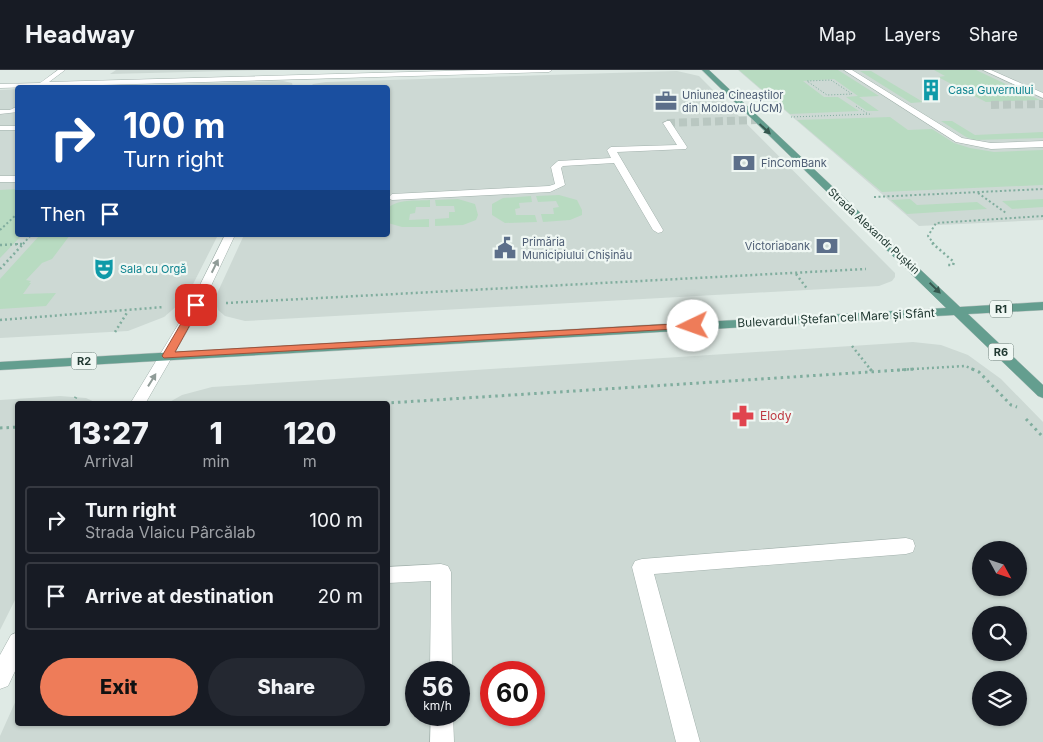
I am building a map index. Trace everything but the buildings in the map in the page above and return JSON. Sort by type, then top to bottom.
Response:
[{"type":"main road","name":"Strada Alexandr Pușkin","points":[[705,70],[1043,393]]},
{"type":"main road","name":"Bulevardul Ștefan cel Mare și Sfânt","points":[[0,366],[1043,306]]},
{"type":"street","points":[[47,85],[62,70]]},
{"type":"street","points":[[88,85],[549,70]]},
{"type":"street","points":[[847,70],[959,140],[991,146],[1043,144]]},
{"type":"street","points":[[986,70],[1043,96]]},
{"type":"street","points":[[0,86],[15,86]]},
{"type":"street","points":[[0,112],[12,112],[15,110]]},
{"type":"street","points":[[658,230],[611,150],[683,147],[667,123]]},
{"type":"street","points":[[0,128],[15,128]]},
{"type":"street","points":[[392,197],[550,189],[560,185],[556,168],[561,162],[616,160]]},
{"type":"street","points":[[0,179],[15,178]]},
{"type":"street","points":[[139,401],[168,356],[196,305],[229,237]]},
{"type":"street","points":[[688,742],[642,567],[906,546]]},
{"type":"street","points":[[390,576],[441,572],[441,661]]},
{"type":"street","points":[[0,678],[15,648]]},
{"type":"street","points":[[442,726],[442,742]]},
{"type":"path","points":[[785,118],[876,114]]},
{"type":"path","points":[[874,197],[1043,189]]},
{"type":"path","points":[[978,192],[1006,213]]},
{"type":"path","points":[[0,230],[15,216]]},
{"type":"path","points":[[939,266],[953,265],[954,262],[929,240],[928,236],[936,223],[1043,216]]},
{"type":"path","points":[[0,268],[29,237]]},
{"type":"path","points":[[0,245],[23,244]]},
{"type":"path","points":[[234,303],[866,270]]},
{"type":"path","points":[[796,274],[808,290]]},
{"type":"path","points":[[0,320],[170,307]]},
{"type":"path","points":[[115,332],[128,310]]},
{"type":"path","points":[[852,346],[872,371]]},
{"type":"path","points":[[390,403],[965,366],[978,372],[1011,405]]},
{"type":"path","points":[[74,401],[76,397]]},
{"type":"path","points":[[1026,419],[1043,437]]},
{"type":"path","points":[[0,428],[15,427]]},
{"type":"shaded area","points":[[116,70],[268,70],[110,74]]},
{"type":"shaded area","points":[[738,70],[1043,70],[1043,220],[919,226]]},
{"type":"shaded area","points":[[677,71],[699,76],[895,273],[895,277],[892,281],[879,286],[245,321],[225,316],[218,310],[215,298],[243,237],[390,237],[390,85],[312,85],[326,82]]},
{"type":"shaded area","points":[[283,81],[292,83],[292,85],[141,85]]},
{"type":"shaded area","points":[[15,89],[15,237],[217,237],[186,298],[164,317],[128,331],[0,338],[0,90]]},
{"type":"shaded area","points":[[913,342],[941,345],[968,355],[1001,379],[1043,422],[1043,742],[0,742],[0,736],[15,702],[15,726],[390,726],[390,401],[171,401],[182,395],[212,387]]},
{"type":"shaded area","points":[[60,396],[86,398],[92,401],[15,401],[15,600],[0,630],[0,400]]},
{"type":"green space","points":[[739,70],[838,70],[879,96],[859,97],[879,111],[867,111],[846,97],[858,96],[834,79],[803,81],[824,97],[838,97],[859,111],[790,114]]},
{"type":"green space","points":[[934,70],[976,70],[1040,100],[986,102],[938,77],[945,76]]},
{"type":"green space","points":[[860,71],[871,71],[923,102],[911,103]]},
{"type":"green space","points":[[890,117],[908,130],[932,129],[954,143],[970,148],[994,152],[1043,150],[1043,185],[882,192],[797,120]]},
{"type":"green space","points":[[941,121],[952,121],[975,135],[1043,132],[1043,138],[974,140]]},
{"type":"green space","points":[[15,189],[15,237],[20,237],[0,258],[0,190]]},
{"type":"green space","points":[[559,195],[577,200],[582,210],[582,215],[570,220],[543,222],[541,214],[554,214],[553,208],[559,207],[556,201],[538,202],[536,196]]},
{"type":"green space","points":[[531,196],[532,202],[519,203],[520,208],[515,209],[516,215],[535,215],[537,222],[505,223],[492,215],[492,204],[503,198]]},
{"type":"green space","points":[[458,199],[475,204],[478,215],[476,220],[463,225],[435,226],[435,219],[449,218],[449,212],[455,212],[454,206],[436,206],[435,200]]},
{"type":"green space","points":[[910,199],[917,205],[977,202],[987,209],[907,214],[891,200]]},
{"type":"green space","points":[[1043,199],[1043,207],[1012,209],[1002,201]]},
{"type":"green space","points":[[430,200],[430,207],[416,207],[415,213],[410,214],[409,220],[429,219],[429,227],[402,227],[390,224],[390,206],[408,201]]},
{"type":"green space","points":[[38,237],[68,237],[52,259],[42,263],[26,280],[31,281],[29,283],[31,283],[23,294],[56,293],[46,306],[0,309],[0,279]]},
{"type":"tunnel","points":[[991,105],[1043,104]]},
{"type":"tunnel","points":[[667,123],[756,120]]},
{"type":"place","name":"Casa Guvernului","points":[[931,90]]},
{"type":"place","name":"Uniunea Cineaștilor din Moldova (UCM)","points":[[666,101]]},
{"type":"place","name":"FinComBank","points":[[744,163]]},
{"type":"place","name":"Victoriabank","points":[[827,246]]},
{"type":"place","name":"Primăria Municipiului Chișinău","points":[[505,248]]},
{"type":"place","name":"Sala cu Orgă","points":[[104,269]]},
{"type":"place","name":"Elody","points":[[743,416]]},
{"type":"route","points":[[196,305],[168,356],[693,326]]}]
